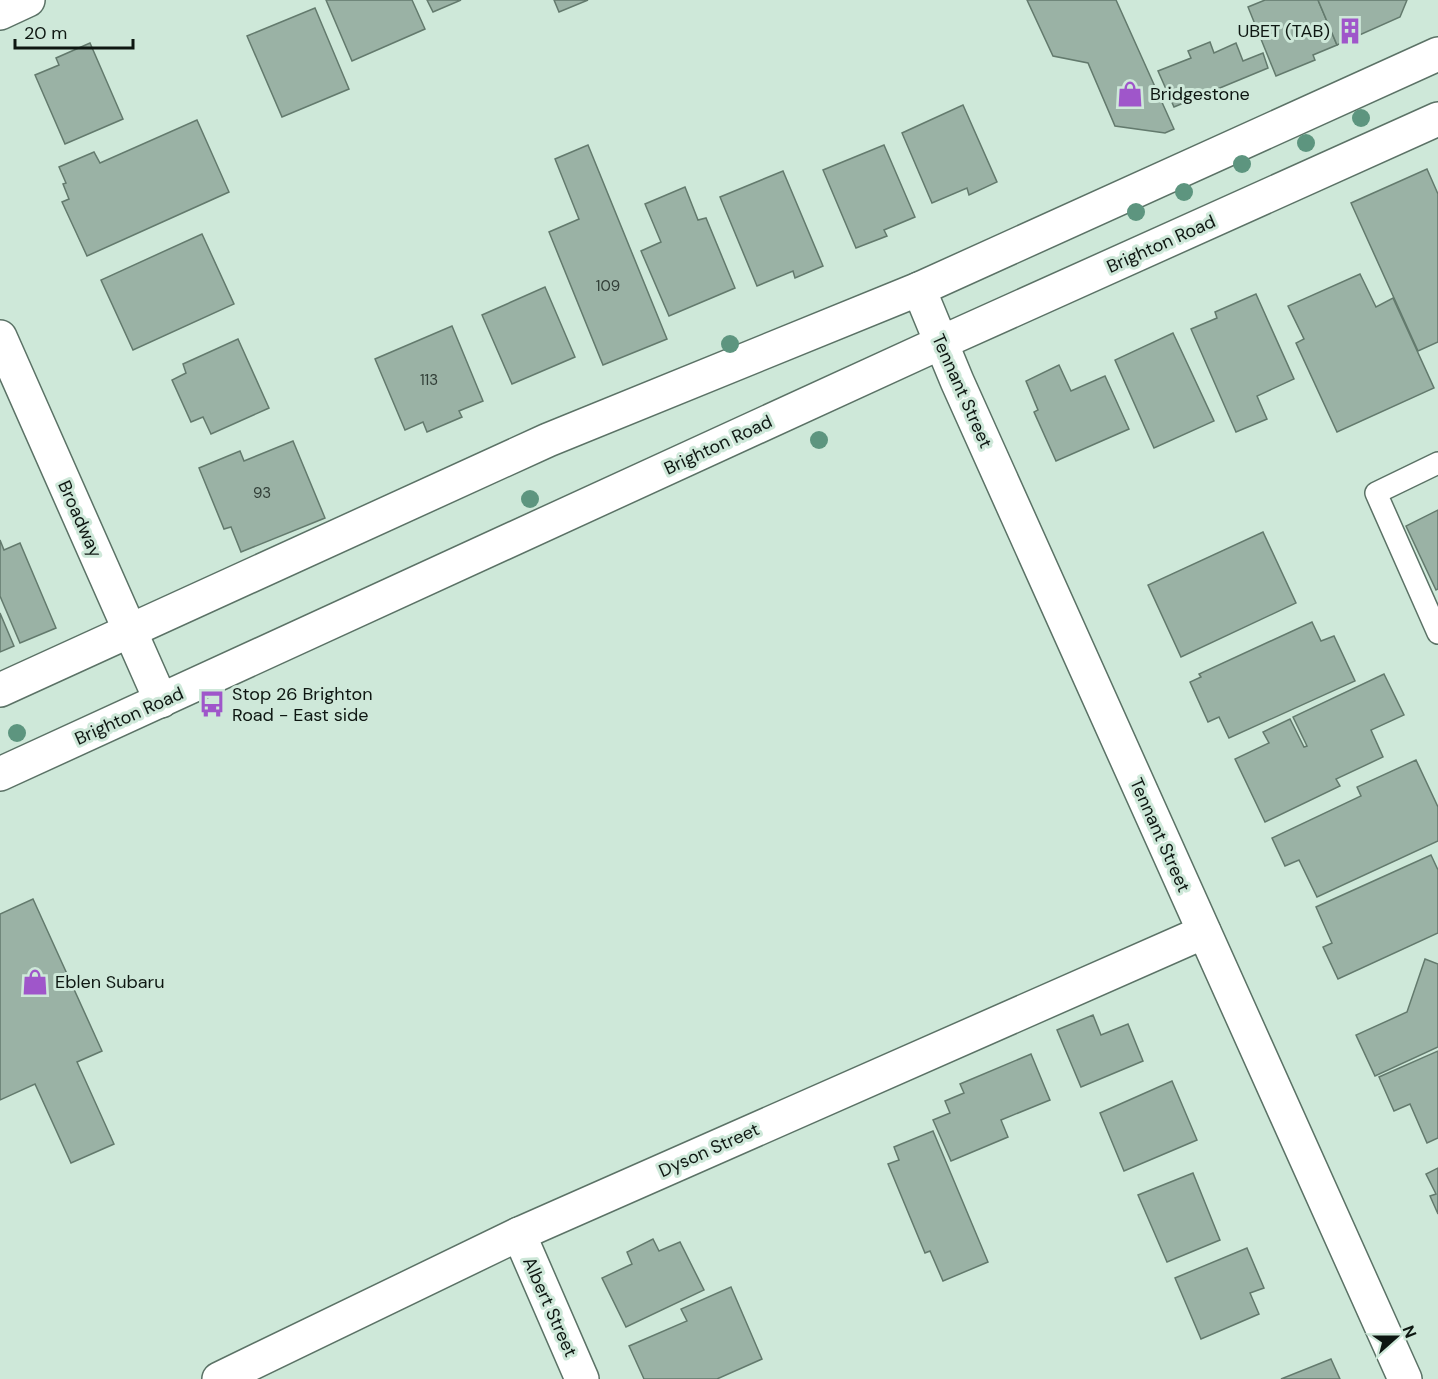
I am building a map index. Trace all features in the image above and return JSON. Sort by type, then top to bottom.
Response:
[{"type":"main road","points":[[0,12],[28,0]]},
{"type":"main road","points":[[0,690],[548,440],[919,289],[1438,54]]},
{"type":"main road","name":"Brighton Road","points":[[0,774],[940,343],[1438,119]]},
{"type":"main road","name":"Tennant Street","points":[[919,289],[940,343],[1405,1379]]},
{"type":"main road","name":"Broadway","points":[[0,337],[161,701]]},
{"type":"main road","name":"Dyson Street","points":[[219,1379],[519,1234],[1204,932]]},
{"type":"main road","name":"Albert Street","points":[[519,1234],[582,1379]]},
{"type":"lane","points":[[1438,464],[1376,493],[1438,633]]},
{"type":"building","points":[[326,0],[412,0],[425,29],[352,61]]},
{"type":"building","points":[[427,0],[461,0],[433,12]]},
{"type":"building","points":[[554,0],[588,0],[559,12]]},
{"type":"building","name":"Bridgestone","points":[[1027,0],[1116,0],[1174,129],[1165,133],[1115,126],[1088,63],[1053,56]]},
{"type":"building","points":[[1265,0],[1318,0],[1337,45],[1313,55],[1315,60],[1276,76],[1248,7]]},
{"type":"building","name":"UBET (TAB)","points":[[1318,0],[1407,0],[1400,17],[1337,45]]},
{"type":"building","points":[[315,8],[349,89],[282,117],[247,36]]},
{"type":"building","points":[[1210,42],[1214,53],[1236,43],[1243,61],[1263,53],[1268,68],[1174,107],[1158,71],[1191,58],[1188,51]]},
{"type":"building","points":[[90,43],[123,119],[65,144],[35,75],[59,65],[56,58]]},
{"type":"building","points":[[963,105],[997,182],[969,195],[967,188],[932,203],[902,133]]},
{"type":"building","points":[[197,120],[229,192],[87,256],[62,202],[69,199],[63,184],[66,183],[59,167],[94,152],[100,163]]},
{"type":"building","points":[[588,145],[667,339],[603,365],[549,232],[579,219],[555,159]]},
{"type":"building","points":[[884,145],[915,217],[884,230],[887,236],[856,248],[823,170]]},
{"type":"building","points":[[1427,169],[1438,194],[1438,342],[1418,351],[1351,203]]},
{"type":"building","points":[[783,171],[823,266],[795,278],[793,271],[757,286],[720,197]]},
{"type":"building","points":[[685,187],[698,220],[706,218],[735,288],[669,316],[641,251],[661,242],[645,204]]},
{"type":"building","points":[[202,234],[234,304],[133,350],[101,280]]},
{"type":"building","points":[[1360,274],[1376,307],[1393,298],[1434,388],[1337,432],[1296,343],[1304,339],[1288,306]]},
{"type":"building","points":[[545,287],[575,357],[512,384],[482,315]]},
{"type":"building","points":[[1256,294],[1294,379],[1257,396],[1267,419],[1236,432],[1191,329],[1217,318],[1215,312]]},
{"type":"building","points":[[452,326],[483,401],[459,411],[462,417],[427,432],[423,422],[405,430],[375,359]]},
{"type":"building","points":[[1173,333],[1214,421],[1154,448],[1115,360]]},
{"type":"building","points":[[238,339],[269,408],[211,434],[203,417],[191,422],[172,380],[186,373],[183,364]]},
{"type":"building","points":[[1059,365],[1071,391],[1105,376],[1129,429],[1056,461],[1034,412],[1038,410],[1026,381]]},
{"type":"building","points":[[293,441],[325,518],[241,552],[231,527],[224,529],[199,468],[240,451],[244,461]]},
{"type":"building","points":[[1438,510],[1438,589],[1436,590],[1406,526]]},
{"type":"building","points":[[1263,532],[1296,603],[1181,657],[1148,585]]},
{"type":"building","points":[[0,540],[4,550],[20,543],[56,628],[20,643],[0,596]]},
{"type":"building","points":[[0,613],[14,646],[0,652]]},
{"type":"building","points":[[1312,622],[1321,641],[1334,636],[1355,681],[1229,738],[1219,717],[1208,722],[1190,682],[1201,677],[1199,674]]},
{"type":"building","points":[[1384,674],[1404,715],[1371,730],[1383,757],[1336,779],[1340,786],[1265,822],[1235,759],[1269,743],[1263,732],[1290,719],[1304,747],[1307,746],[1293,717]]},
{"type":"building","points":[[1416,760],[1438,807],[1438,841],[1317,897],[1299,860],[1285,866],[1272,838],[1361,796],[1357,787]]},
{"type":"building","points":[[1431,855],[1438,870],[1438,933],[1338,979],[1323,947],[1332,943],[1316,907]]},
{"type":"building","name":"Eblen Subaru","points":[[33,899],[102,1051],[77,1062],[114,1144],[71,1163],[35,1084],[0,1100],[0,914]]},
{"type":"building","points":[[1425,959],[1438,964],[1438,1047],[1375,1076],[1356,1035],[1407,1012]]},
{"type":"building","points":[[1093,1015],[1101,1035],[1128,1024],[1143,1061],[1081,1087],[1057,1030]]},
{"type":"building","points":[[1438,1051],[1438,1138],[1427,1143],[1410,1104],[1394,1111],[1379,1077]]},
{"type":"building","points":[[1031,1054],[1050,1100],[1001,1120],[1008,1137],[951,1161],[933,1120],[950,1113],[945,1101],[964,1093],[960,1084]]},
{"type":"building","points":[[1172,1081],[1197,1140],[1124,1171],[1100,1113]]},
{"type":"building","points":[[933,1131],[988,1262],[943,1281],[930,1251],[925,1253],[888,1164],[899,1160],[894,1147]]},
{"type":"building","points":[[1438,1168],[1438,1214],[1430,1196],[1436,1194],[1426,1174]]},
{"type":"building","points":[[1193,1173],[1220,1240],[1167,1262],[1138,1195]]},
{"type":"building","points":[[653,1239],[659,1251],[680,1242],[704,1290],[626,1327],[602,1278],[632,1264],[627,1252]]},
{"type":"building","points":[[1247,1248],[1264,1288],[1250,1293],[1259,1314],[1201,1339],[1175,1278]]},
{"type":"building","points":[[731,1287],[762,1359],[717,1379],[644,1379],[629,1346],[687,1321],[681,1309]]},
{"type":"building","points":[[1331,1359],[1340,1379],[1281,1379]]},
{"type":"place","name":"UBET (TAB)","points":[[1350,31]]},
{"type":"place","name":"Bridgestone","points":[[1130,94]]},
{"type":"place","name":"Stop 26 Brighton Road - East side","points":[[212,704]]},
{"type":"place","name":"Eblen Subaru","points":[[35,982]]}]
